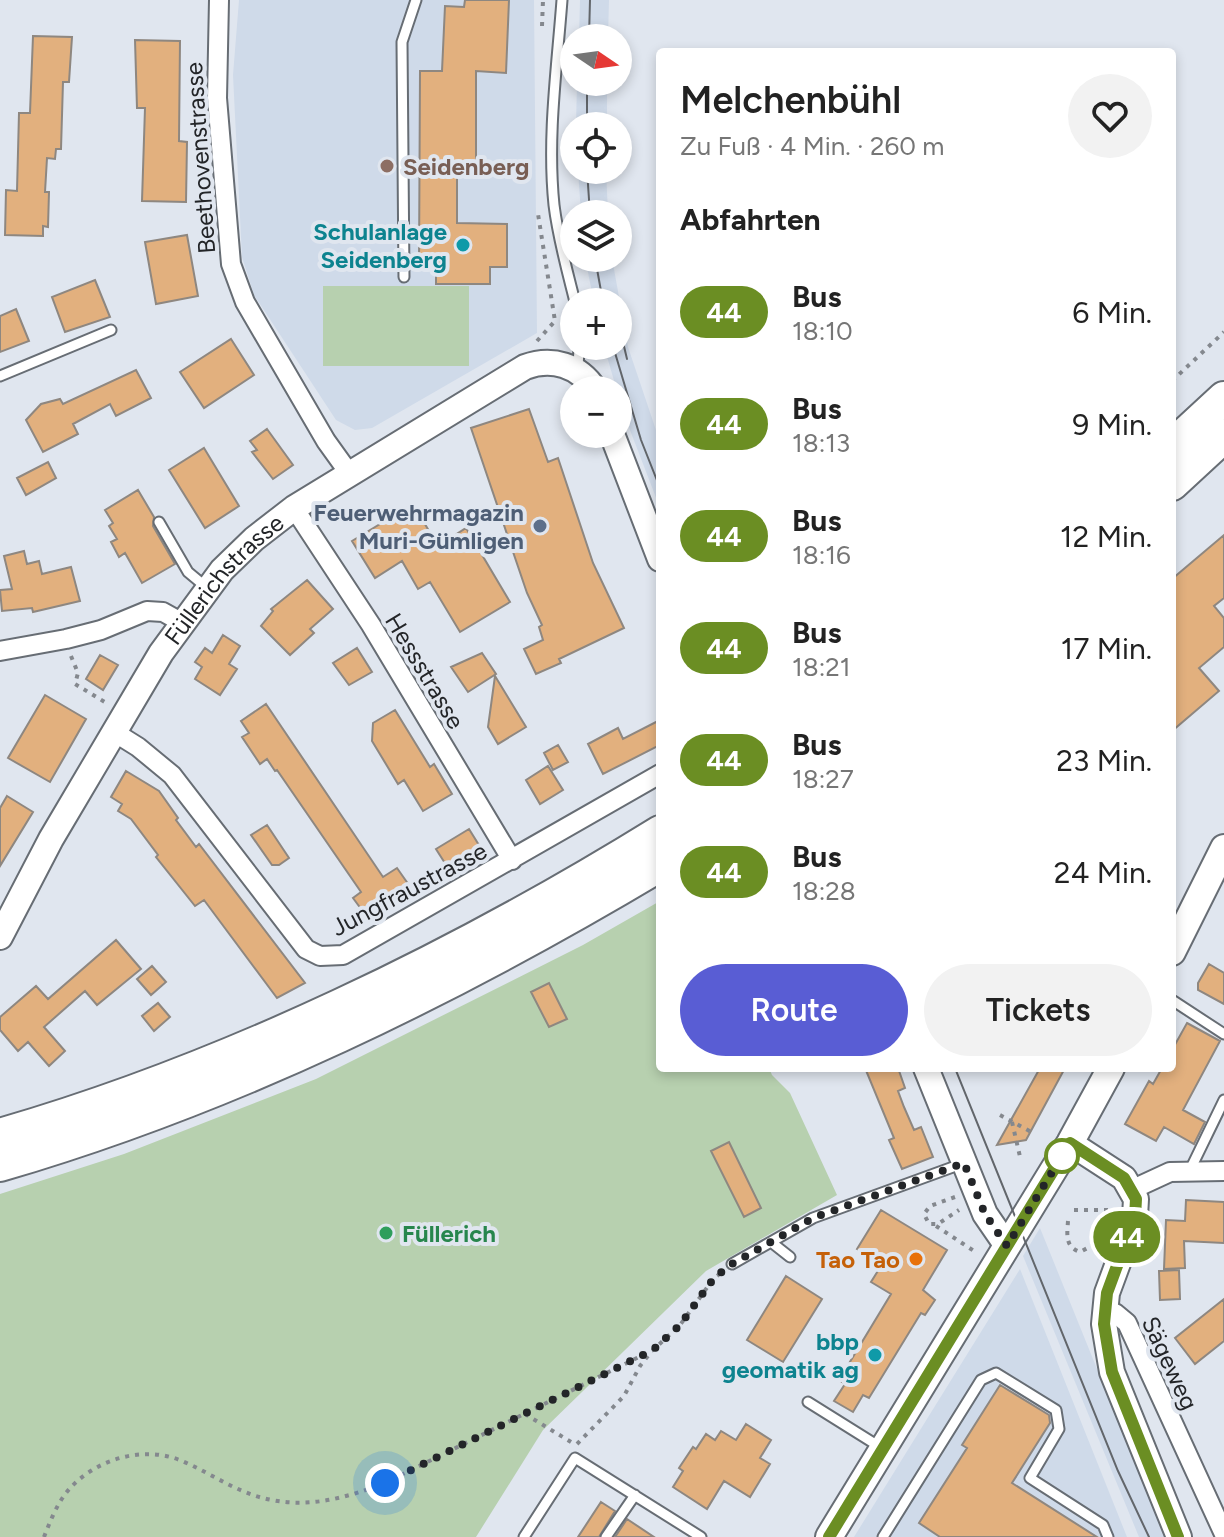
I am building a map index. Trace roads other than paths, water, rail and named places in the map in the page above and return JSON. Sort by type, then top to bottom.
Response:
[{"type":"highway","points":[[1176,442],[1224,398]]},
{"type":"highway","points":[[1176,480],[1224,436]]},
{"type":"highway","points":[[0,1135],[146,1087],[332,1007],[474,938],[656,834]]},
{"type":"highway","points":[[0,1165],[154,1114],[277,1065],[484,964],[656,867]]},
{"type":"main road","points":[[1176,944],[1222,857]]},
{"type":"main road","points":[[829,1537],[1070,1143],[1109,1072]]},
{"type":"street","name":"Beethovenstrasse","points":[[219,0],[217,98],[231,264],[245,302],[326,441],[349,473]]},
{"type":"street","name":"Füllerichstrasse","points":[[0,937],[51,839],[181,622],[206,587],[254,539],[294,508],[349,473],[525,367],[564,360]]},
{"type":"street","points":[[617,448],[656,549]]},
{"type":"street","name":"Hessstrasse","points":[[294,508],[371,625],[512,860]]},
{"type":"street","points":[[0,651],[101,630],[147,611],[163,612],[181,622]]},
{"type":"street","name":"Jungfraustrasse","points":[[114,732],[172,775],[306,949],[320,956],[343,955],[656,776]]},
{"type":"street","points":[[928,1072],[985,1214],[1007,1246]]},
{"type":"street","points":[[1070,1143],[1124,1178],[1136,1199],[1136,1210],[1111,1278],[1104,1311],[1112,1372],[1179,1537]]},
{"type":"street","points":[[1131,1190],[1160,1175],[1190,1170],[1224,1171]]},
{"type":"street","name":"Sägeweg","points":[[1104,1311],[1115,1313],[1127,1323],[1224,1534]]},
{"type":"lane","points":[[404,277],[402,42],[416,0]]},
{"type":"lane","points":[[562,0],[553,111],[553,177],[558,233],[572,288]]},
{"type":"lane","points":[[0,376],[111,330]]},
{"type":"lane","points":[[159,522],[188,572],[206,587]]},
{"type":"lane","points":[[1176,1003],[1224,1034]]},
{"type":"lane","points":[[1190,1170],[1224,1100]]},
{"type":"lane","points":[[732,1264],[813,1218],[964,1163]]},
{"type":"lane","points":[[771,1242],[790,1257]]},
{"type":"lane","points":[[883,1537],[981,1380],[996,1373],[1056,1410],[1059,1429],[1030,1478],[1103,1525],[1108,1537]]},
{"type":"lane","points":[[808,1402],[884,1449]]},
{"type":"lane","points":[[524,1537],[575,1458],[701,1537]]},
{"type":"lane","points":[[606,1537],[635,1495]]},
{"type":"tram line","points":[[589,24],[590,0]]},
{"type":"tram line","points":[[587,96],[587,112]]},
{"type":"tram line","points":[[588,184],[589,200]]},
{"type":"tram line","points":[[598,272],[600,288]]},
{"type":"tram line","points":[[617,360],[656,478]]},
{"type":"tram line","points":[[957,1072],[1118,1471],[1149,1537]]},
{"type":"place","name":"Seidenberg","points":[[387,166]]},
{"type":"place","name":"Schulanlage Seidenberg","points":[[463,245]]},
{"type":"place","name":"Feuerwehrmagazin Muri-Gümligen","points":[[540,526]]},
{"type":"place","name":"Füllerich","points":[[386,1233]]},
{"type":"place","name":"Tao Tao","points":[[916,1259]]},
{"type":"place","name":"bbp geomatik ag","points":[[875,1355]]}]
